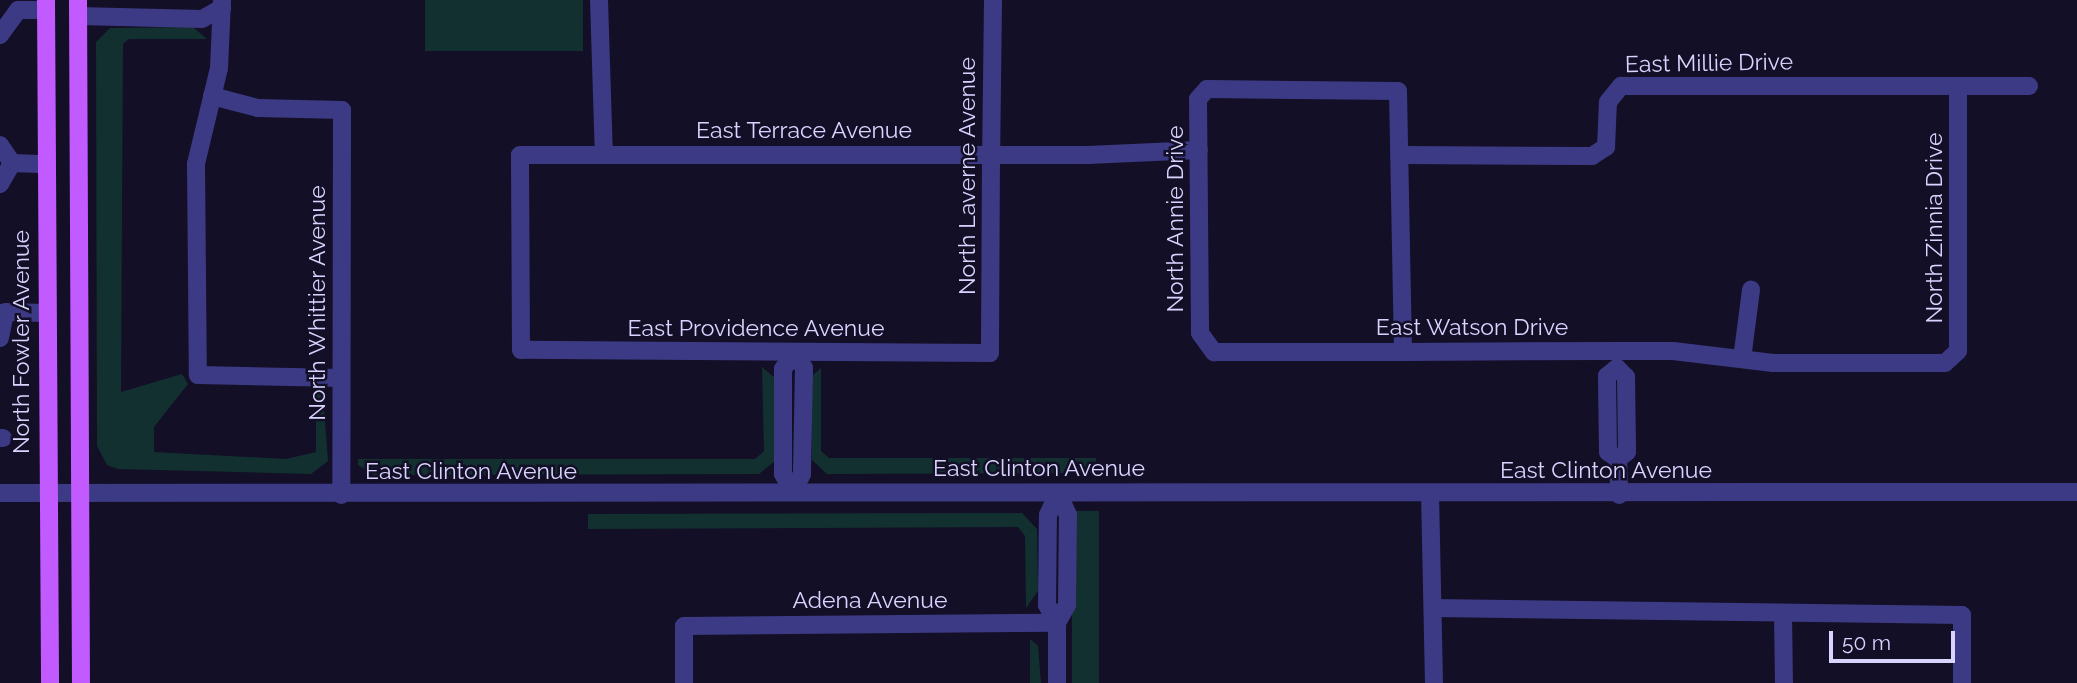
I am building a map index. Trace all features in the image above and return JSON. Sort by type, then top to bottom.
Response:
[{"type":"main road","points":[[65,0],[78,8],[81,683]]},
{"type":"main road","name":"North Fowler Avenue","points":[[46,5],[45,313],[50,683]]},
{"type":"street","points":[[204,0],[222,4]]},
{"type":"street","points":[[599,0],[604,155]]},
{"type":"street","name":"North Laverne Avenue","points":[[990,353],[993,0]]},
{"type":"street","points":[[78,8],[202,19],[222,4]]},
{"type":"street","points":[[222,4],[212,96],[196,164],[198,375],[341,378]]},
{"type":"street","points":[[0,35],[15,5],[46,5]]},
{"type":"street","name":"East Millie Drive","points":[[1403,155],[1600,153],[1608,140],[1610,94],[1621,86],[2029,86]]},
{"type":"street","name":"North Zinnia Drive","points":[[1945,363],[1958,351],[1958,87]]},
{"type":"street","name":"North Annie Drive","points":[[1204,345],[1199,150],[1202,93],[1215,88],[1398,91],[1403,155]]},
{"type":"street","name":"North Whittier Avenue","points":[[212,96],[258,108],[342,110],[341,495]]},
{"type":"street","points":[[0,145],[12,163]]},
{"type":"street","name":"East Terrace Avenue","points":[[521,350],[520,155],[1088,155],[1199,150]]},
{"type":"street","points":[[1403,155],[1403,352]]},
{"type":"street","points":[[12,163],[46,164]]},
{"type":"street","points":[[0,184],[12,163]]},
{"type":"street","points":[[1742,359],[1751,290]]},
{"type":"street","points":[[0,338],[2,305],[45,313]]},
{"type":"street","name":"East Watson Drive","points":[[1204,345],[1214,352],[1403,352],[1617,360],[1742,359],[1945,363]]},
{"type":"street","name":"East Providence Avenue","points":[[521,350],[990,353]]},
{"type":"street","points":[[793,492],[783,474],[783,369],[794,353]]},
{"type":"street","points":[[1617,360],[1626,377],[1627,452],[1618,458],[1619,495]]},
{"type":"street","name":"East Clinton Avenue","points":[[0,493],[1619,495],[2077,492]]},
{"type":"street","points":[[1057,683],[1057,623],[1067,605],[1068,515],[1058,493]]},
{"type":"street","points":[[1430,493],[1434,683]]},
{"type":"street","points":[[1434,608],[1962,615],[1962,683]]},
{"type":"street","points":[[1783,613],[1784,683]]},
{"type":"street","name":"Adena Avenue","points":[[684,683],[684,625],[1057,623]]},
{"type":"green space","points":[[425,0],[583,0],[583,51],[425,51]]},
{"type":"green space","points":[[193,27],[207,39],[129,39],[123,44],[121,392],[182,374],[188,384],[154,427],[154,452],[286,459],[316,452],[316,393],[323,395],[328,461],[311,474],[118,469],[107,465],[97,446],[96,42],[110,28]]},
{"type":"green space","points":[[762,367],[774,377],[775,461],[759,474],[374,475],[358,465],[358,459],[755,459],[764,451]]},
{"type":"green space","points":[[821,368],[821,451],[829,458],[1096,458],[1097,473],[827,474],[812,460],[812,376]]},
{"type":"green space","points":[[1072,511],[1099,511],[1099,683],[1072,683]]},
{"type":"green space","points":[[1022,513],[1037,529],[1038,591],[1026,608],[1025,536],[1018,527],[588,529],[588,514]]},
{"type":"green space","points":[[1030,639],[1038,646],[1041,683],[1030,683]]}]
